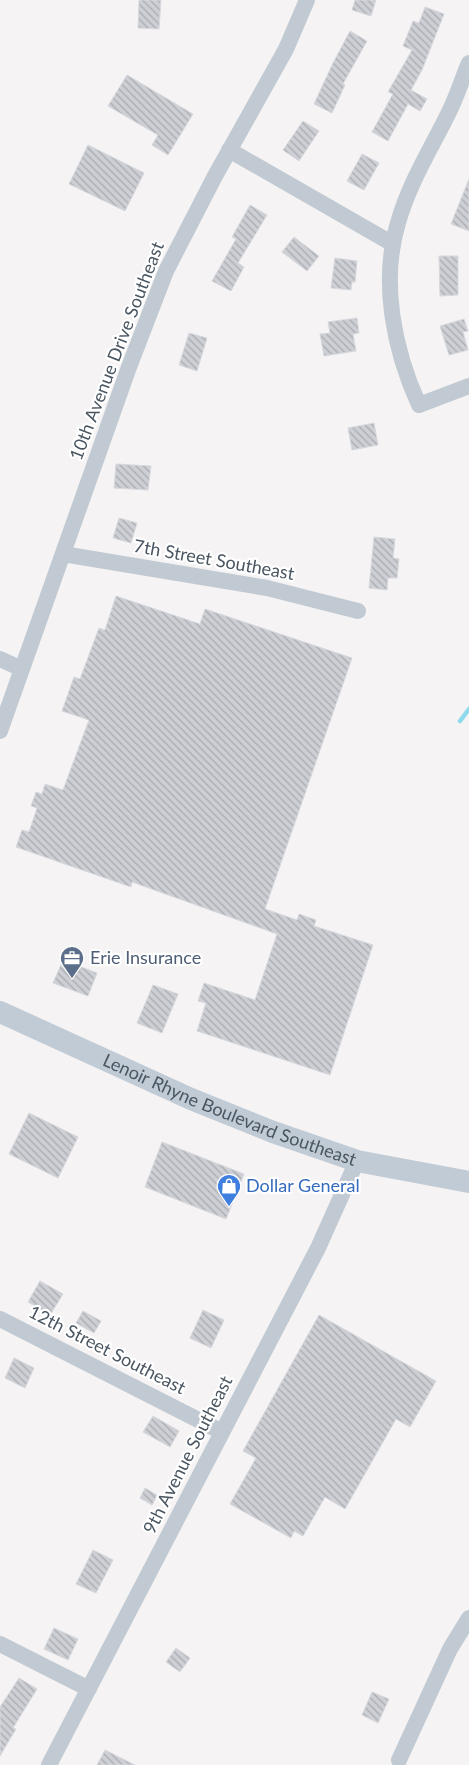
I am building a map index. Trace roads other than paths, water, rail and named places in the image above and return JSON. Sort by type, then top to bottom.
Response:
[{"type":"main road","name":"Lenoir Rhyne Boulevard Southeast","points":[[0,1012],[191,1099],[273,1132],[357,1161],[469,1182]]},
{"type":"street","name":"10th Avenue Drive Southeast","points":[[0,732],[129,367],[166,271],[229,150],[286,49],[307,0]]},
{"type":"street","points":[[467,387],[419,405],[404,367],[394,328],[390,282],[393,244],[398,223],[412,184],[449,112],[469,63]]},
{"type":"street","points":[[229,150],[393,244]]},
{"type":"street","name":"7th Street Southeast","points":[[63,554],[266,588],[358,611]]},
{"type":"street","points":[[0,659],[22,670]]},
{"type":"street","name":"9th Avenue Southeast","points":[[49,1765],[318,1248],[357,1161]]},
{"type":"street","name":"12th Street Southeast","points":[[0,1319],[222,1432]]},
{"type":"street","points":[[399,1760],[450,1649],[469,1618]]},
{"type":"street","points":[[0,1644],[89,1689]]},
{"type":"waterway","points":[[460,721],[469,709]]},
{"type":"place","name":"Erie Insurance","points":[[72,979]]},
{"type":"place","name":"Dollar General","points":[[229,1207]]}]
